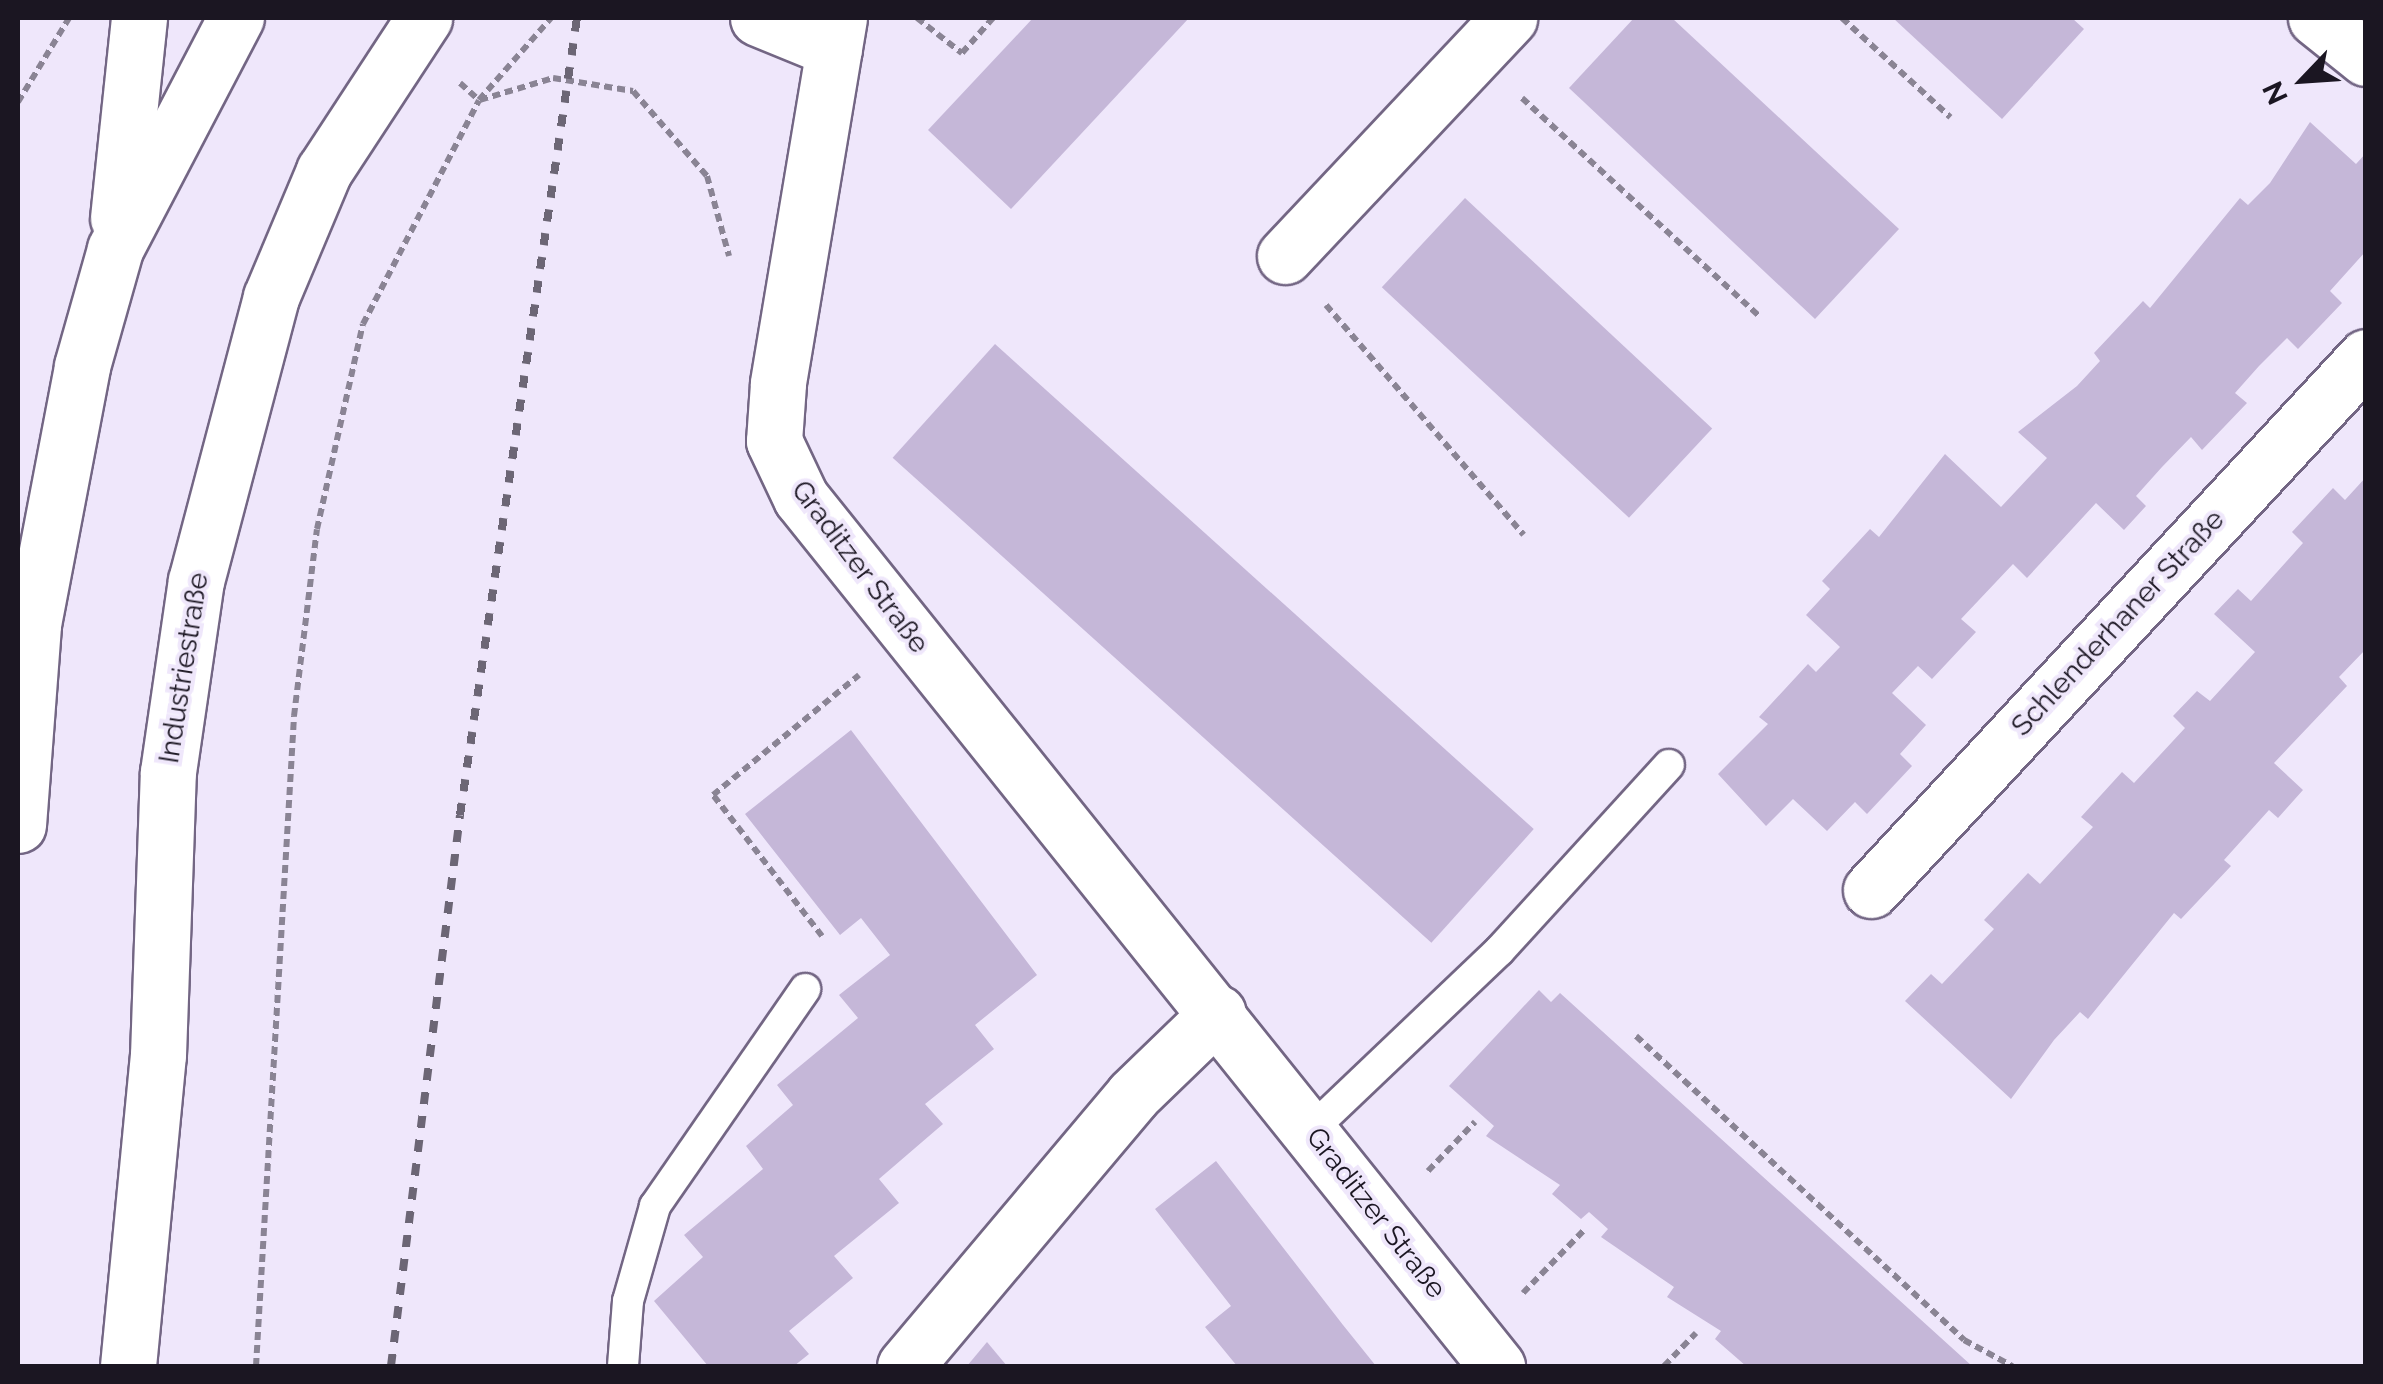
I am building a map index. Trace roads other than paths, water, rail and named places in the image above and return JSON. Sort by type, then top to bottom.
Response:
[{"type":"main road","points":[[18,825],[54,492],[115,249],[139,18]]},
{"type":"main road","points":[[115,249],[236,18]]},
{"type":"main road","name":"Industriestraße","points":[[128,1366],[158,1055],[168,772],[196,581],[271,298],[324,171],[424,18]]},
{"type":"main road","name":"Graditzer Straße","points":[[758,18],[837,34],[774,441],[800,498],[1218,1013],[1486,1354]]},
{"type":"main road","points":[[2316,18],[2366,58]]},
{"type":"main road","points":[[1284,256],[1492,36]]},
{"type":"main road","name":"Schlenderhaner Straße","points":[[1871,890],[2366,357]]},
{"type":"main road","points":[[904,1366],[1132,1095],[1218,1013]]},
{"type":"lane","points":[[1311,1130],[1499,951],[1669,766]]},
{"type":"lane","points":[[623,1366],[628,1301],[655,1206],[804,989]]},
{"type":"railway","points":[[391,1366],[460,815],[577,18]]}]
